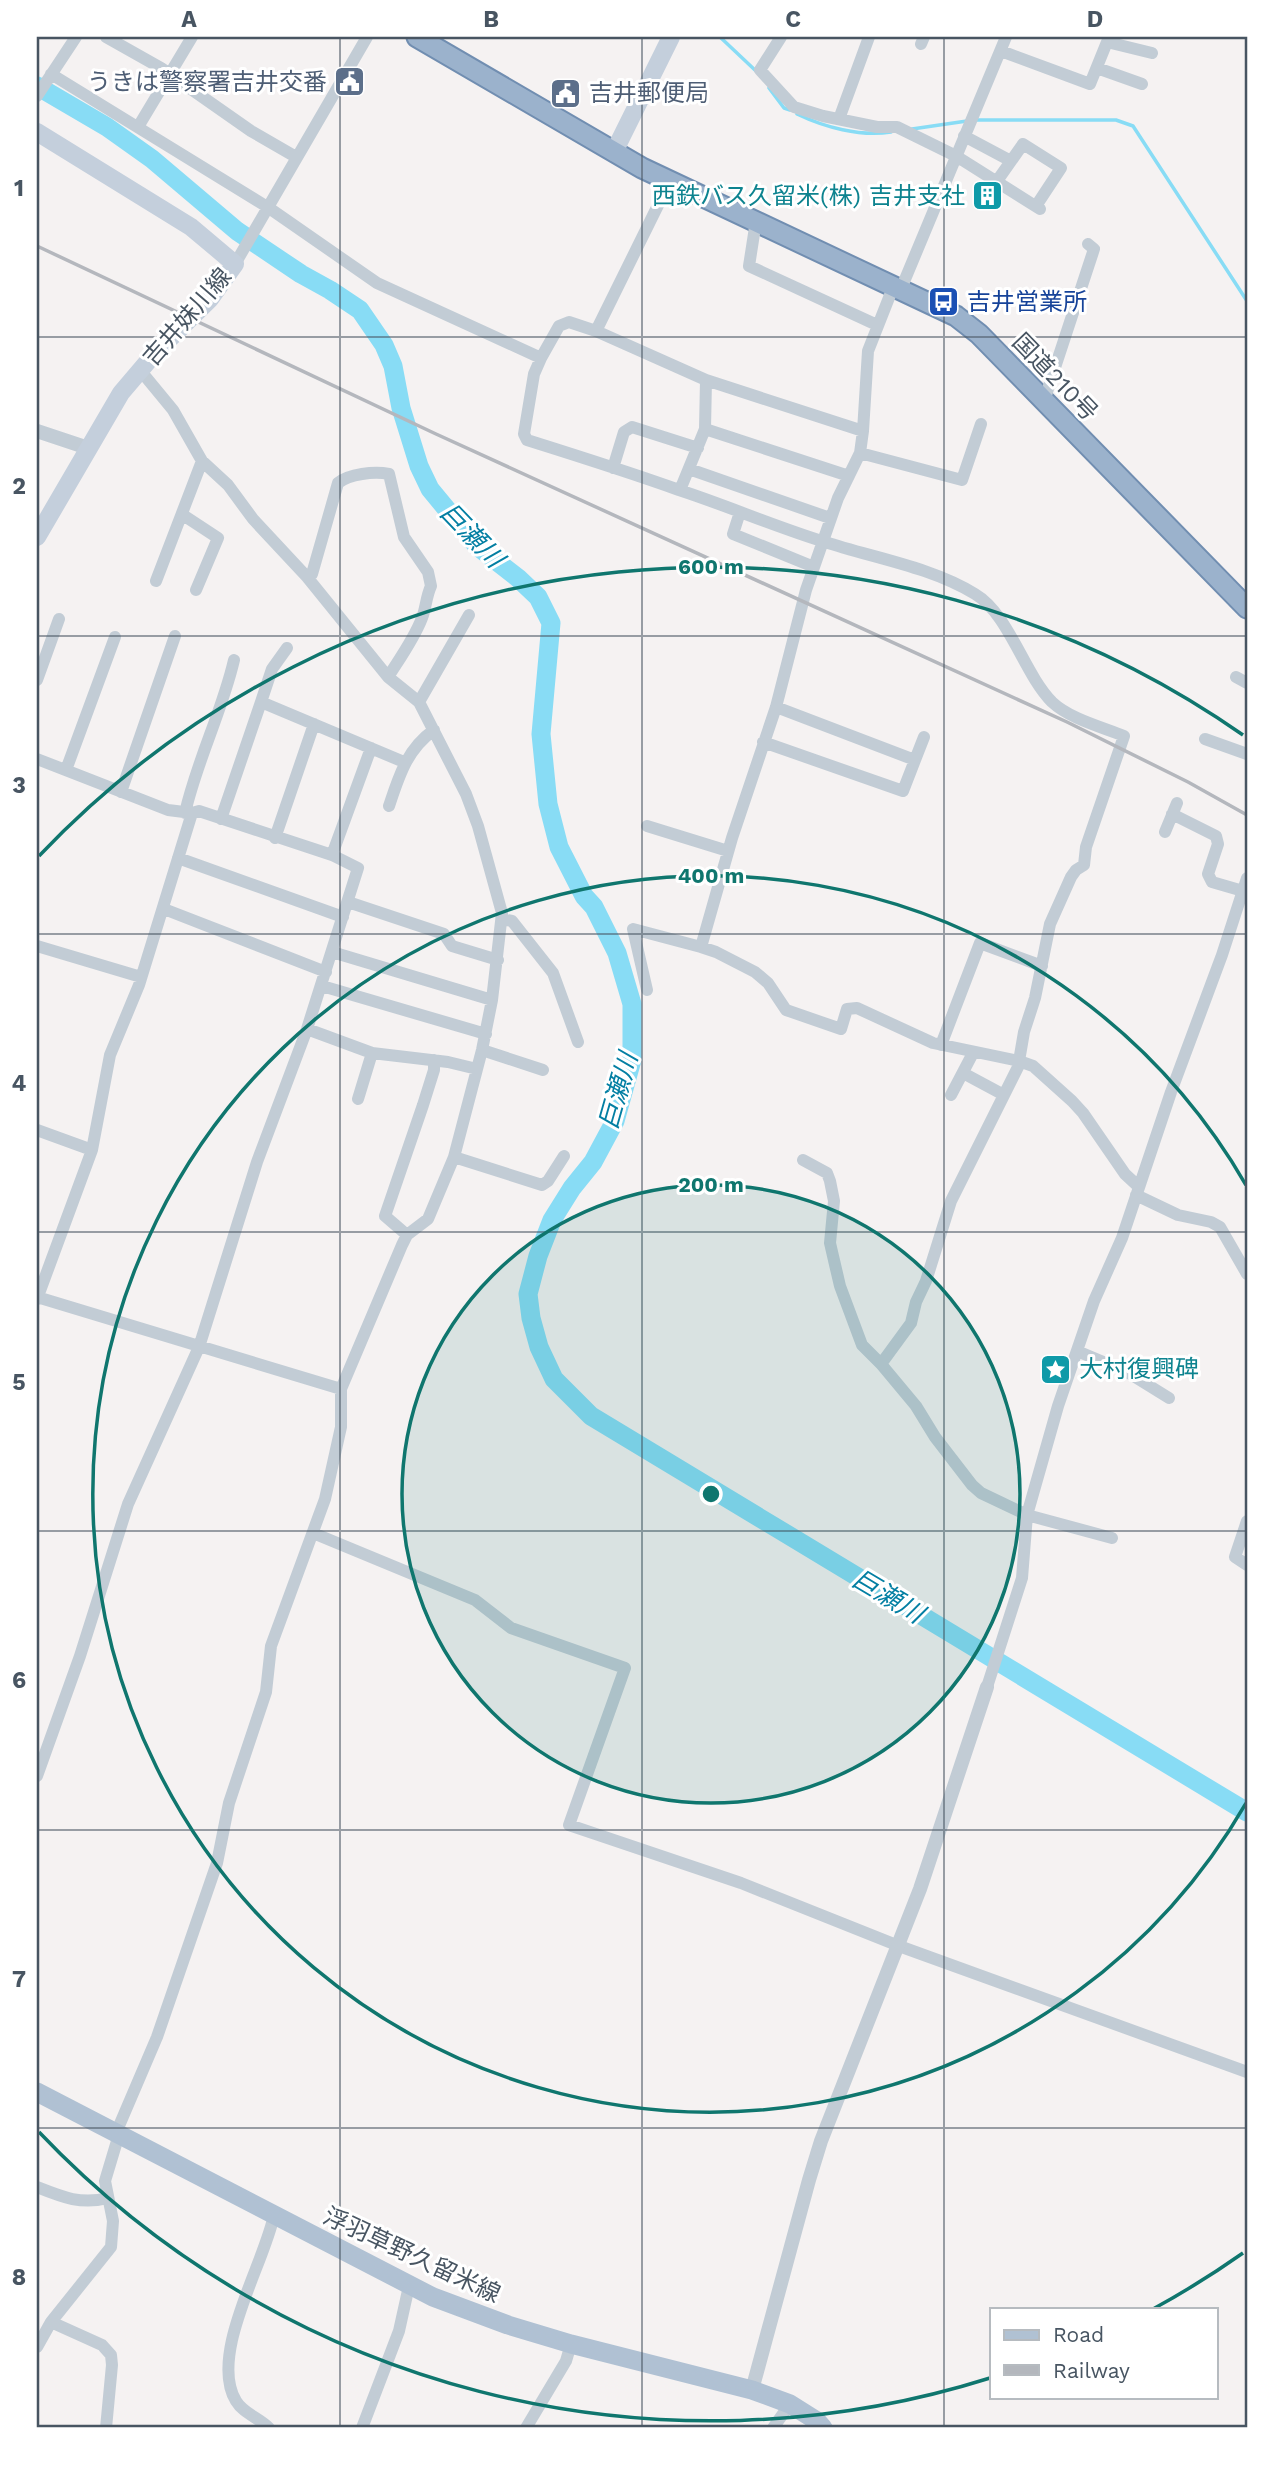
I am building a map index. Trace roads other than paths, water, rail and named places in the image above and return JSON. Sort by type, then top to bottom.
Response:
[{"type":"highway","name":"国道210号","points":[[416,37],[614,152],[670,181],[956,316],[979,334],[1247,608]]},
{"type":"main road","points":[[614,152],[665,39]]},
{"type":"main road","name":"吉井妹川線","points":[[37,132],[191,227],[238,261],[210,299],[155,353],[121,393],[37,537]]},
{"type":"main road","name":"浮羽草野久留米線","points":[[37,2092],[409,2286],[496,2321],[571,2344],[752,2390],[790,2404],[817,2421],[823,2428]]},
{"type":"street","points":[[37,96],[76,37]]},
{"type":"street","points":[[106,37],[170,74],[250,131],[296,157]]},
{"type":"street","points":[[138,127],[192,37]]},
{"type":"street","points":[[238,261],[368,37]]},
{"type":"street","points":[[781,37],[760,70],[794,107],[839,119],[901,130],[956,156],[1038,208],[1061,168],[1023,144],[997,181]]},
{"type":"street","points":[[839,119],[869,37]]},
{"type":"street","points":[[701,947],[728,851],[776,707],[822,541],[838,498],[860,453],[867,351],[956,156],[1006,37]]},
{"type":"street","points":[[1000,51],[1090,84],[1107,42],[1152,53]]},
{"type":"street","points":[[1097,68],[1142,84]]},
{"type":"street","points":[[50,75],[138,127],[377,283],[541,358]]},
{"type":"street","points":[[969,124],[1011,161]]},
{"type":"street","points":[[596,331],[670,181]]},
{"type":"street","points":[[756,221],[749,266],[877,325]]},
{"type":"street","points":[[1044,401],[1094,249],[1088,244]]},
{"type":"street","points":[[863,431],[706,380],[596,331],[569,322],[559,326],[534,374],[524,434],[527,440],[680,490],[822,541],[936,576],[979,596],[993,609],[1054,704],[1124,736],[1086,848],[1084,865],[1071,877],[1053,915],[1023,1062],[951,1201],[911,1323],[881,1364]]},
{"type":"street","points":[[37,2347],[51,2322],[111,2247],[113,2221],[105,2181],[117,2141],[116,2133],[157,2037],[217,1863],[229,1803],[266,1692],[271,1646],[325,1499],[341,1427],[341,1390],[407,1235],[428,1219],[454,1157],[486,1034],[502,919],[478,826],[466,794],[419,702],[388,677],[307,577],[253,519],[228,485],[202,461],[173,410],[140,370]]},
{"type":"street","points":[[680,490],[705,429],[706,380]]},
{"type":"street","points":[[860,453],[962,480],[981,424]]},
{"type":"street","points":[[613,468],[624,432],[632,427],[698,448]]},
{"type":"street","points":[[705,429],[849,476]]},
{"type":"street","points":[[37,431],[88,448]]},
{"type":"street","points":[[156,581],[202,461]]},
{"type":"street","points":[[689,469],[830,518]]},
{"type":"street","points":[[307,577],[312,574],[338,483],[345,477],[381,472],[389,474],[404,537],[428,572],[431,586],[426,597],[424,615],[416,632],[388,677]]},
{"type":"street","points":[[740,512],[733,534],[814,567]]},
{"type":"street","points":[[183,515],[218,538],[196,590]]},
{"type":"street","points":[[419,702],[469,615]]},
{"type":"street","points":[[37,680],[41,657],[59,619]]},
{"type":"street","points":[[121,792],[175,636]]},
{"type":"street","points":[[66,771],[116,638]]},
{"type":"street","points":[[221,819],[272,669],[287,648]]},
{"type":"street","points":[[234,660],[229,681],[193,778],[188,813],[164,909],[141,978],[110,1055],[92,1150],[37,1298],[341,1390]]},
{"type":"street","points":[[261,702],[404,761]]},
{"type":"street","points":[[776,707],[915,760]]},
{"type":"street","points":[[275,838],[314,724]]},
{"type":"street","points":[[388,806],[404,761],[423,738],[434,730]]},
{"type":"street","points":[[763,742],[903,791],[924,737]]},
{"type":"street","points":[[1205,739],[1247,754]]},
{"type":"street","points":[[332,855],[371,748]]},
{"type":"street","points":[[37,759],[168,810],[188,813],[199,811],[332,855],[358,868],[322,986],[257,1161],[199,1347],[128,1504],[80,1656],[37,1776]]},
{"type":"street","points":[[1165,832],[1174,809],[1216,836],[1218,844],[1208,874],[1212,882],[1243,891]]},
{"type":"street","points":[[647,827],[728,851]]},
{"type":"street","points":[[178,858],[342,917]]},
{"type":"street","points":[[752,2390],[821,2140],[899,1946],[962,1766],[1022,1578],[1027,1515],[1058,1406],[1094,1301],[1122,1238],[1247,878]]},
{"type":"street","points":[[348,902],[444,934],[452,946],[498,960]]},
{"type":"street","points":[[164,909],[326,972]]},
{"type":"street","points":[[502,919],[512,921],[553,973],[578,1042]]},
{"type":"street","points":[[648,990],[633,929],[716,952],[755,972],[768,983],[786,1010],[841,1029],[847,1009],[857,1008],[941,1045],[1023,1062],[1083,1114],[1137,1191],[1178,1215],[1211,1222],[1220,1227],[1247,1274]]},
{"type":"street","points":[[941,1045],[980,943],[1042,965]]},
{"type":"street","points":[[37,946],[141,978]]},
{"type":"street","points":[[332,952],[492,1000]]},
{"type":"street","points":[[322,986],[486,1034]]},
{"type":"street","points":[[307,1029],[372,1053],[434,1060],[477,1069]]},
{"type":"street","points":[[482,1050],[542,1070]]},
{"type":"street","points":[[358,1099],[372,1053]]},
{"type":"street","points":[[951,1096],[973,1053]]},
{"type":"street","points":[[407,1235],[385,1216],[434,1070],[434,1060]]},
{"type":"street","points":[[963,1073],[1004,1095]]},
{"type":"street","points":[[37,1130],[92,1150]]},
{"type":"street","points":[[454,1157],[542,1185],[548,1181],[564,1156]]},
{"type":"street","points":[[803,1160],[827,1172],[830,1181],[834,1200],[831,1243],[840,1286],[862,1345],[915,1406],[972,1485],[981,1493],[1027,1515],[1112,1538]]},
{"type":"street","points":[[1077,1351],[1127,1372],[1169,1398]]},
{"type":"street","points":[[1247,1521],[1235,1557],[1247,1565]]},
{"type":"street","points":[[313,1533],[475,1600],[511,1628],[625,1668],[569,1825],[739,1882],[899,1946],[1247,2072]]},
{"type":"street","points":[[37,2187],[69,2200],[85,2202],[108,2198]]},
{"type":"street","points":[[269,2428],[237,2404],[230,2383],[229,2366],[237,2319],[274,2215]]},
{"type":"street","points":[[362,2428],[399,2331],[409,2286]]},
{"type":"street","points":[[51,2322],[102,2345],[111,2355],[107,2428]]},
{"type":"street","points":[[526,2428],[566,2361],[571,2344]]},
{"type":"street","points":[[774,2428],[790,2404]]},
{"type":"waterway","points":[[720,37],[756,71]]},
{"type":"waterway","name":"巨瀬川","points":[[37,86],[107,127],[152,159],[237,231],[360,310],[384,345],[393,366],[401,408],[419,466],[430,489],[477,546],[538,597],[551,623],[541,734],[548,804],[559,847],[617,953],[632,1004],[632,1060],[615,1121],[593,1162],[572,1188],[552,1220],[538,1256],[528,1294],[539,1347],[554,1379],[591,1416],[1247,1812]]},
{"type":"waterway","points":[[769,88],[784,108],[790,110]]},
{"type":"waterway","points":[[797,114],[842,130],[891,132]]},
{"type":"waterway","points":[[974,120],[1116,120],[1133,126],[1247,301]]},
{"type":"waterway","points":[[912,129],[967,121]]},
{"type":"railway","points":[[37,246],[436,434],[1067,722],[1188,782],[1247,815]]},
{"type":"place","name":"うきは警察署吉井交番","points":[[350,82]]},
{"type":"place","name":"吉井郵便局","points":[[566,93]]},
{"type":"place","name":"西鉄バス久留米(株) 吉井支社","points":[[988,196]]},
{"type":"place","name":"吉井営業所","points":[[944,302]]},
{"type":"place","name":"大村復興碑","points":[[1056,1369]]}]
